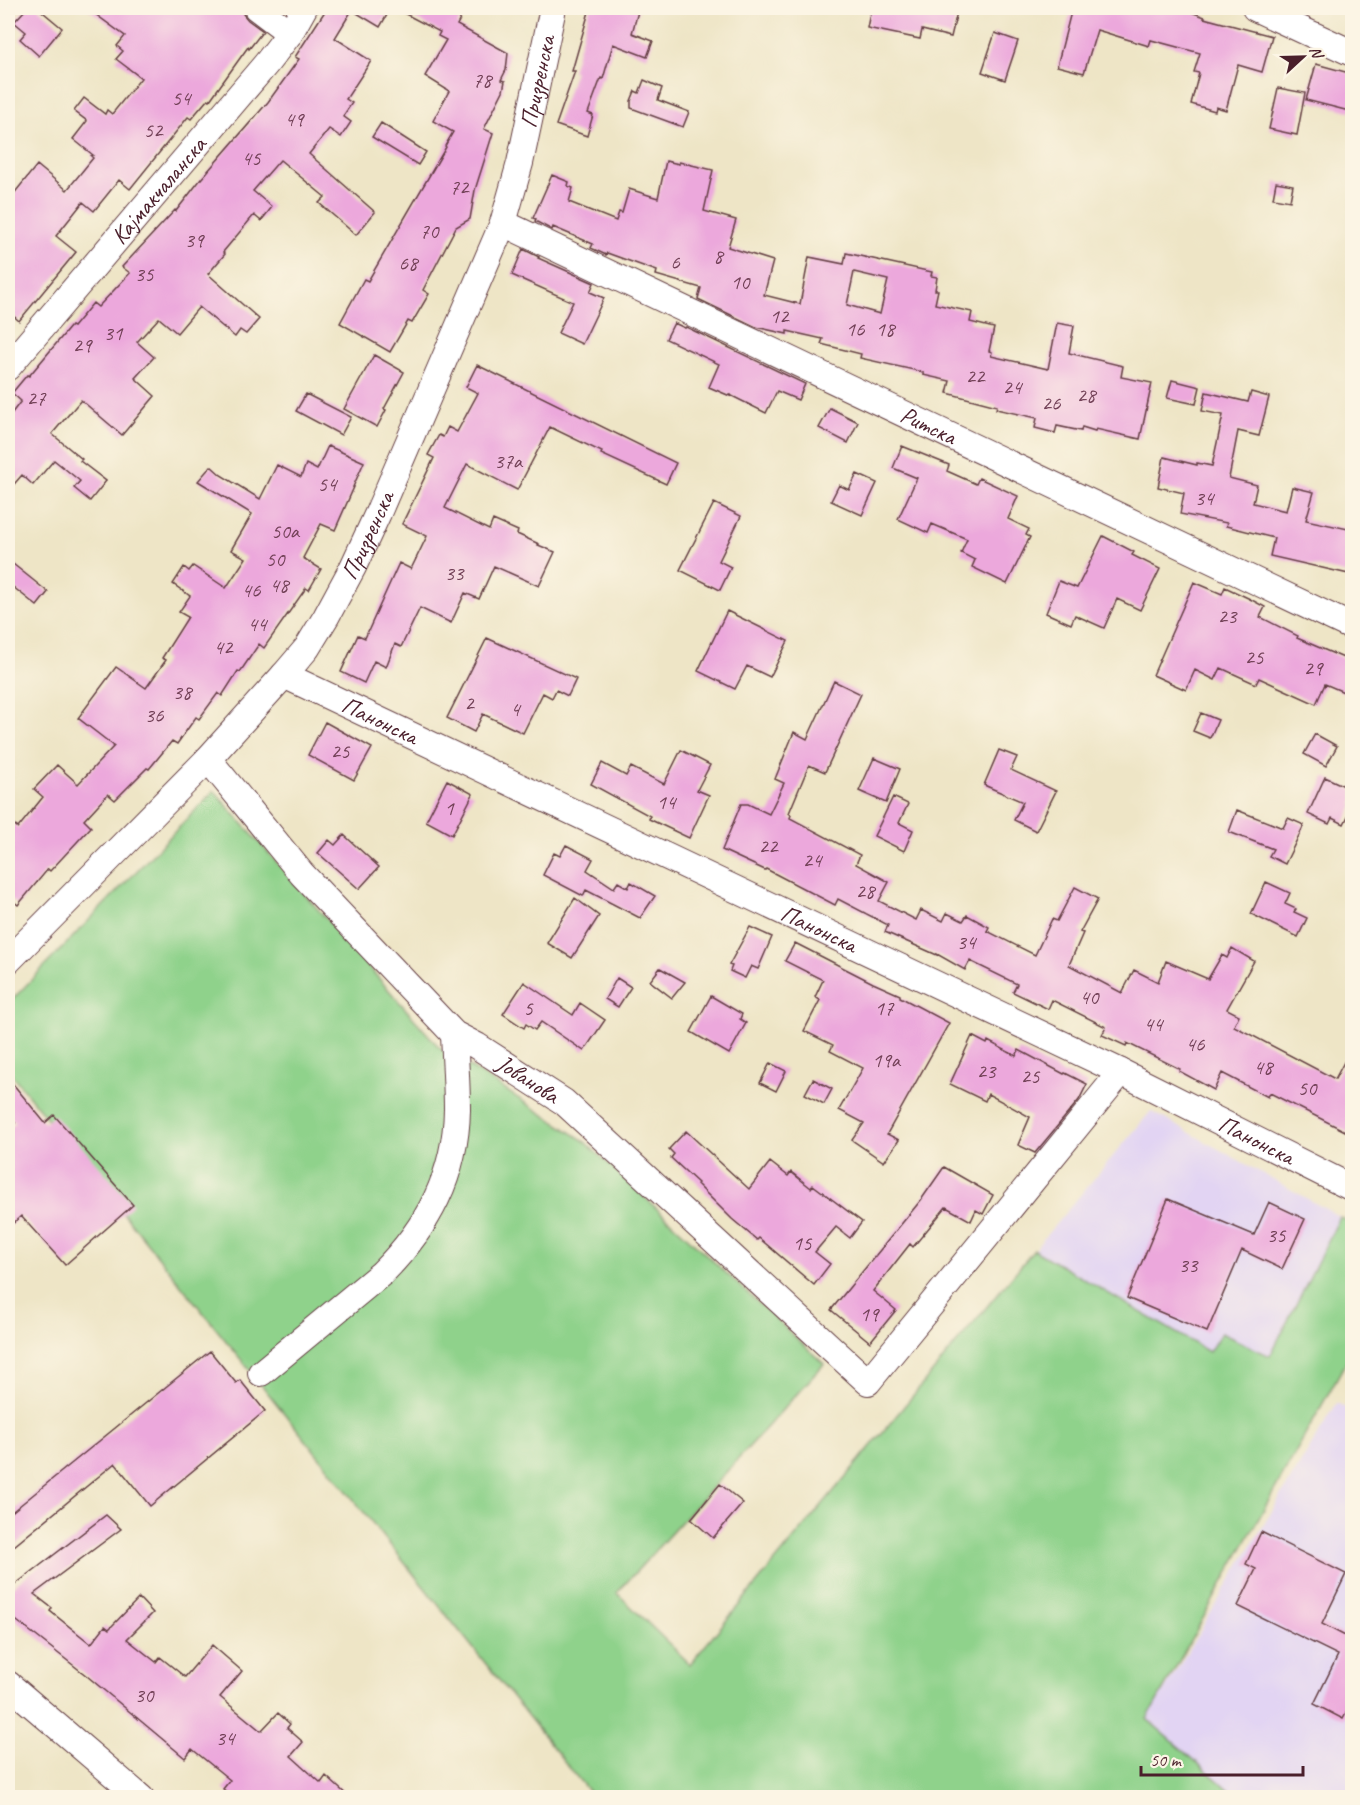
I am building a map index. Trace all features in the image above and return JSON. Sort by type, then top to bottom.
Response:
[{"type":"street","points":[[257,8],[290,33]]},
{"type":"street","name":"Кајмакчаланска","points":[[12,352],[266,64],[290,33],[303,8]]},
{"type":"street","name":"Призренска","points":[[12,949],[208,759],[307,648],[353,567],[378,513],[503,223],[520,162],[553,8]]},
{"type":"street","points":[[1255,8],[1353,53]]},
{"type":"street","name":"Ритска","points":[[503,223],[1353,627]]},
{"type":"street","name":"Панонска","points":[[284,675],[1121,1072],[1353,1188]]},
{"type":"street","name":"Јованова","points":[[208,759],[302,874],[454,1035],[477,1046],[564,1102],[868,1382],[1121,1072]]},
{"type":"street","points":[[261,1373],[382,1273],[418,1233],[433,1208],[449,1161],[454,1135],[457,1110],[454,1035]]},
{"type":"street","points":[[8,1684],[134,1795]]},
{"type":"shaded area","points":[[1151,1111],[1340,1217],[1271,1357],[1221,1333],[1209,1352],[1034,1250]]},
{"type":"shaded area","points":[[1337,1403],[1352,1411],[1352,1797],[1237,1797],[1147,1719]]},
{"type":"green space","points":[[214,791],[439,1047],[583,1140],[824,1364],[617,1593],[690,1664],[1034,1250],[1209,1352],[1221,1333],[1270,1356],[1340,1217],[1352,1223],[1352,1351],[1147,1719],[1237,1797],[593,1797],[8,1070],[8,1004]]},
{"type":"building","points":[[27,8],[38,8],[62,28],[39,56],[20,39],[26,32],[14,22]]},
{"type":"building","points":[[87,8],[242,8],[248,20],[263,31],[249,49],[248,47],[210,100],[208,99],[191,119],[188,117],[130,189],[119,180],[94,211],[83,202],[56,236],[76,252],[19,321],[8,311],[8,201],[37,165],[67,190],[93,158],[91,156],[93,155],[73,139],[87,121],[74,111],[84,98],[105,114],[107,110],[112,114],[141,78],[116,59],[123,51],[117,46],[125,36]]},
{"type":"building","points":[[327,8],[391,8],[380,27],[352,10],[335,38],[371,61],[346,99],[352,103],[343,116],[351,122],[341,137],[329,129],[309,154],[375,212],[356,235],[319,203],[325,197],[280,160],[253,191],[272,207],[261,221],[254,215],[208,274],[259,319],[246,334],[240,330],[235,337],[199,307],[177,333],[159,318],[137,342],[154,357],[135,378],[155,396],[122,435],[81,400],[52,434],[82,459],[80,461],[106,481],[90,501],[74,488],[80,481],[54,460],[33,485],[22,475],[8,491],[8,418],[21,401],[12,393],[93,303],[98,307],[130,273],[122,267],[176,211],[268,102],[299,59],[295,57]]},
{"type":"building","points":[[394,8],[466,8],[457,25],[508,53],[506,70],[501,80],[505,81],[503,91],[484,129],[493,133],[475,190],[470,219],[456,227],[423,290],[429,294],[412,323],[408,321],[390,352],[340,323],[364,279],[368,281],[453,132],[433,121],[449,91],[425,76],[446,40],[438,36],[440,32]]},
{"type":"building","points":[[590,8],[639,8],[632,33],[653,41],[647,57],[613,44],[603,79],[601,78],[588,113],[593,115],[587,136],[556,125],[575,71],[572,71]]},
{"type":"building","points":[[871,8],[958,8],[951,37],[922,30],[920,39],[867,28]]},
{"type":"building","points":[[1072,8],[1185,8],[1204,18],[1272,36],[1262,72],[1238,65],[1226,110],[1216,107],[1215,111],[1191,104],[1199,73],[1194,72],[1200,53],[1151,40],[1149,46],[1097,30],[1084,73],[1057,66]]},
{"type":"building","points":[[995,33],[1018,41],[1005,80],[982,72]]},
{"type":"building","points":[[1316,64],[1353,74],[1353,112],[1306,100]]},
{"type":"building","points":[[644,80],[662,88],[658,100],[689,112],[683,127],[631,108],[635,91],[639,93]]},
{"type":"building","points":[[1278,88],[1305,93],[1297,135],[1269,129]]},
{"type":"building","points":[[381,123],[426,152],[418,165],[372,137]]},
{"type":"building","points":[[666,161],[713,170],[704,211],[736,220],[728,247],[773,261],[764,295],[800,304],[809,257],[844,264],[846,253],[932,272],[931,276],[937,277],[935,290],[938,290],[935,304],[972,312],[970,322],[994,328],[989,351],[992,352],[991,356],[1048,369],[1057,323],[1074,326],[1069,353],[1123,366],[1121,377],[1152,383],[1140,439],[1082,427],[1081,431],[1057,426],[1055,433],[1035,428],[1037,418],[996,409],[997,406],[947,393],[950,381],[923,375],[923,372],[860,358],[861,354],[821,344],[823,339],[756,327],[698,299],[701,288],[656,275],[657,271],[607,253],[606,255],[591,248],[593,244],[553,227],[552,230],[533,218],[552,175],[569,182],[568,186],[573,188],[569,202],[616,221],[619,212],[622,213],[629,189],[658,198]],"holes":[[[854,272],[888,280],[880,314],[847,305]]]},
{"type":"building","points":[[1276,182],[1293,185],[1290,201],[1273,198]]},
{"type":"building","points":[[523,249],[594,283],[590,292],[604,298],[582,344],[558,333],[573,302],[512,275]]},
{"type":"building","points":[[674,323],[805,384],[798,400],[777,391],[766,413],[709,387],[719,364],[666,339]]},
{"type":"building","points":[[374,355],[404,372],[377,427],[344,409]]},
{"type":"building","points":[[477,365],[676,463],[666,484],[550,427],[517,490],[467,464],[445,508],[489,530],[493,520],[555,552],[539,586],[494,566],[479,599],[465,593],[451,623],[420,608],[401,647],[395,644],[386,667],[374,661],[364,683],[341,672],[358,635],[365,638],[399,563],[411,569],[427,536],[402,524],[434,458],[428,455],[439,435],[443,437],[448,427],[457,432],[478,393],[466,387]]},
{"type":"building","points":[[1172,380],[1200,387],[1196,404],[1167,398]]},
{"type":"building","points":[[1206,392],[1248,402],[1251,392],[1269,397],[1259,436],[1238,431],[1229,478],[1257,485],[1253,503],[1286,511],[1292,487],[1314,492],[1306,520],[1353,530],[1353,575],[1270,556],[1274,538],[1226,526],[1227,523],[1180,514],[1184,493],[1158,487],[1164,457],[1212,466],[1223,415],[1202,411]]},
{"type":"building","points":[[306,394],[351,417],[341,435],[296,411]]},
{"type":"building","points":[[830,408],[858,422],[848,443],[819,428]]},
{"type":"building","points":[[328,446],[364,462],[335,530],[321,524],[303,558],[321,569],[309,590],[306,588],[264,648],[259,644],[222,696],[218,693],[199,719],[196,717],[177,744],[172,741],[149,769],[147,768],[115,800],[108,794],[84,820],[91,827],[50,871],[48,869],[18,905],[8,897],[8,819],[18,828],[43,797],[34,789],[57,765],[78,784],[114,746],[78,718],[116,667],[146,688],[166,660],[162,658],[188,617],[179,612],[190,596],[173,584],[184,567],[189,571],[193,566],[226,588],[246,558],[231,550],[252,514],[198,481],[211,466],[221,475],[260,499],[277,465],[301,477],[306,464],[317,470]]},
{"type":"building","points":[[902,446],[949,465],[947,471],[976,484],[979,478],[1018,496],[1008,519],[1029,529],[1026,535],[1030,537],[1007,584],[972,567],[975,560],[961,553],[967,539],[932,524],[928,533],[898,519],[917,478],[893,468]]},
{"type":"building","points":[[857,474],[877,483],[862,515],[831,501],[839,485],[849,490]]},
{"type":"building","points":[[714,503],[741,516],[719,561],[731,567],[720,590],[680,570]]},
{"type":"building","points":[[1103,536],[1134,552],[1132,555],[1160,569],[1140,610],[1117,599],[1104,628],[1075,615],[1071,624],[1046,613],[1059,581],[1077,588]]},
{"type":"building","points":[[8,560],[48,592],[37,606],[8,583]]},
{"type":"building","points":[[1194,582],[1222,594],[1225,587],[1250,599],[1265,607],[1260,617],[1298,636],[1297,638],[1353,662],[1353,696],[1325,684],[1316,704],[1259,678],[1256,684],[1221,668],[1215,680],[1195,670],[1186,690],[1153,675]]},
{"type":"building","points":[[727,611],[788,641],[770,677],[747,666],[735,689],[698,671]]},
{"type":"building","points":[[487,638],[576,679],[568,696],[556,690],[552,698],[543,693],[523,733],[483,714],[474,732],[447,718]]},
{"type":"building","points":[[834,681],[861,694],[825,772],[809,765],[789,813],[790,818],[860,855],[856,864],[889,882],[879,901],[916,920],[921,910],[943,921],[947,913],[963,921],[967,915],[989,927],[987,931],[1035,955],[1052,919],[1057,921],[1075,887],[1098,899],[1080,932],[1083,933],[1069,965],[1122,993],[1134,970],[1158,982],[1166,961],[1208,979],[1222,955],[1227,958],[1232,948],[1254,961],[1227,1009],[1239,1015],[1234,1026],[1335,1079],[1353,1045],[1353,1135],[1270,1093],[1268,1097],[1222,1073],[1214,1090],[1179,1071],[1180,1069],[1127,1043],[1126,1046],[1102,1035],[1106,1027],[1052,1000],[1048,1009],[1013,992],[1017,984],[970,961],[965,970],[937,954],[885,932],[888,925],[838,899],[835,905],[766,869],[722,850],[741,804],[748,804],[769,814],[784,783],[775,779],[794,732],[807,739]]},
{"type":"building","points":[[1201,713],[1218,720],[1210,738],[1193,731]]},
{"type":"building","points":[[325,722],[372,748],[354,780],[308,755]]},
{"type":"building","points":[[1315,734],[1337,746],[1326,766],[1304,754]]},
{"type":"building","points":[[681,750],[710,765],[697,790],[709,795],[689,838],[649,819],[650,816],[591,784],[602,763],[626,776],[631,767],[664,784]]},
{"type":"building","points":[[999,750],[1017,757],[1011,770],[1056,791],[1036,831],[1014,820],[1023,802],[984,785]]},
{"type":"building","points":[[874,758],[900,769],[886,803],[859,791]]},
{"type":"building","points":[[1325,777],[1353,790],[1353,806],[1344,824],[1332,818],[1329,824],[1308,814]]},
{"type":"building","points":[[447,780],[473,794],[452,835],[426,821]]},
{"type":"building","points":[[893,797],[908,804],[899,823],[913,830],[904,851],[874,836]]},
{"type":"building","points":[[1237,810],[1283,828],[1288,818],[1304,825],[1285,864],[1269,856],[1273,849],[1229,832]]},
{"type":"building","points":[[344,835],[379,867],[359,889],[318,853],[329,840],[335,845]]},
{"type":"building","points":[[566,845],[593,859],[587,870],[614,888],[618,882],[628,888],[631,882],[655,896],[640,918],[586,890],[583,896],[543,875],[554,853],[560,856]]},
{"type":"building","points":[[1266,882],[1290,893],[1285,904],[1296,909],[1294,912],[1307,918],[1298,937],[1251,914]]},
{"type":"building","points":[[575,898],[599,916],[572,958],[547,943]]},
{"type":"building","points":[[750,927],[772,937],[758,969],[751,966],[745,978],[730,971],[732,966],[729,965]]},
{"type":"building","points":[[795,943],[900,995],[949,1023],[887,1134],[899,1140],[884,1162],[852,1140],[864,1123],[839,1110],[863,1068],[830,1051],[833,1045],[804,1031],[820,1000],[815,997],[823,980],[785,961]]},
{"type":"building","points":[[660,968],[685,982],[672,998],[650,981]]},
{"type":"building","points":[[617,978],[631,987],[618,1007],[605,999]]},
{"type":"building","points":[[524,982],[573,1015],[580,1003],[605,1020],[584,1051],[541,1022],[535,1030],[526,1024],[524,1028],[503,1014]]},
{"type":"building","points":[[711,996],[742,1014],[740,1019],[746,1023],[729,1054],[691,1032]]},
{"type":"building","points":[[972,1036],[987,1044],[988,1041],[1016,1056],[1019,1050],[1087,1084],[1079,1100],[1035,1153],[1018,1145],[1030,1117],[988,1094],[985,1101],[950,1084]]},
{"type":"building","points":[[770,1063],[786,1071],[776,1091],[760,1083]]},
{"type":"building","points":[[8,1078],[45,1123],[54,1115],[133,1205],[65,1265],[21,1216],[8,1228],[8,1130],[15,1123],[8,1114]]},
{"type":"building","points":[[813,1079],[832,1089],[824,1104],[805,1094]]},
{"type":"building","points":[[686,1131],[749,1189],[770,1162],[788,1176],[791,1172],[811,1188],[813,1185],[862,1222],[850,1238],[836,1227],[815,1252],[830,1264],[814,1285],[759,1238],[757,1240],[732,1219],[671,1158],[674,1154],[669,1149]]},
{"type":"building","points":[[944,1167],[993,1195],[983,1214],[976,1210],[971,1221],[946,1207],[913,1247],[910,1244],[873,1291],[896,1310],[870,1342],[831,1310],[921,1200]]},
{"type":"building","points":[[1168,1199],[1254,1235],[1269,1202],[1305,1219],[1282,1269],[1242,1250],[1207,1332],[1127,1298]]},
{"type":"building","points":[[210,1351],[236,1383],[240,1380],[265,1411],[150,1506],[115,1463],[8,1551],[8,1515]]},
{"type":"building","points":[[720,1484],[743,1503],[713,1538],[691,1519]]},
{"type":"building","points":[[106,1515],[121,1529],[34,1594],[52,1608],[50,1611],[91,1644],[105,1626],[109,1629],[139,1598],[153,1613],[127,1639],[156,1662],[160,1657],[185,1677],[212,1645],[242,1671],[220,1697],[261,1731],[278,1713],[290,1724],[287,1728],[303,1742],[291,1756],[321,1783],[326,1776],[349,1797],[233,1797],[223,1789],[230,1780],[192,1749],[185,1758],[8,1614],[8,1590]]},
{"type":"building","points":[[1261,1532],[1346,1574],[1322,1624],[1347,1637],[1353,1626],[1353,1700],[1343,1719],[1314,1704],[1338,1655],[1238,1606],[1256,1569],[1246,1564]]}]
